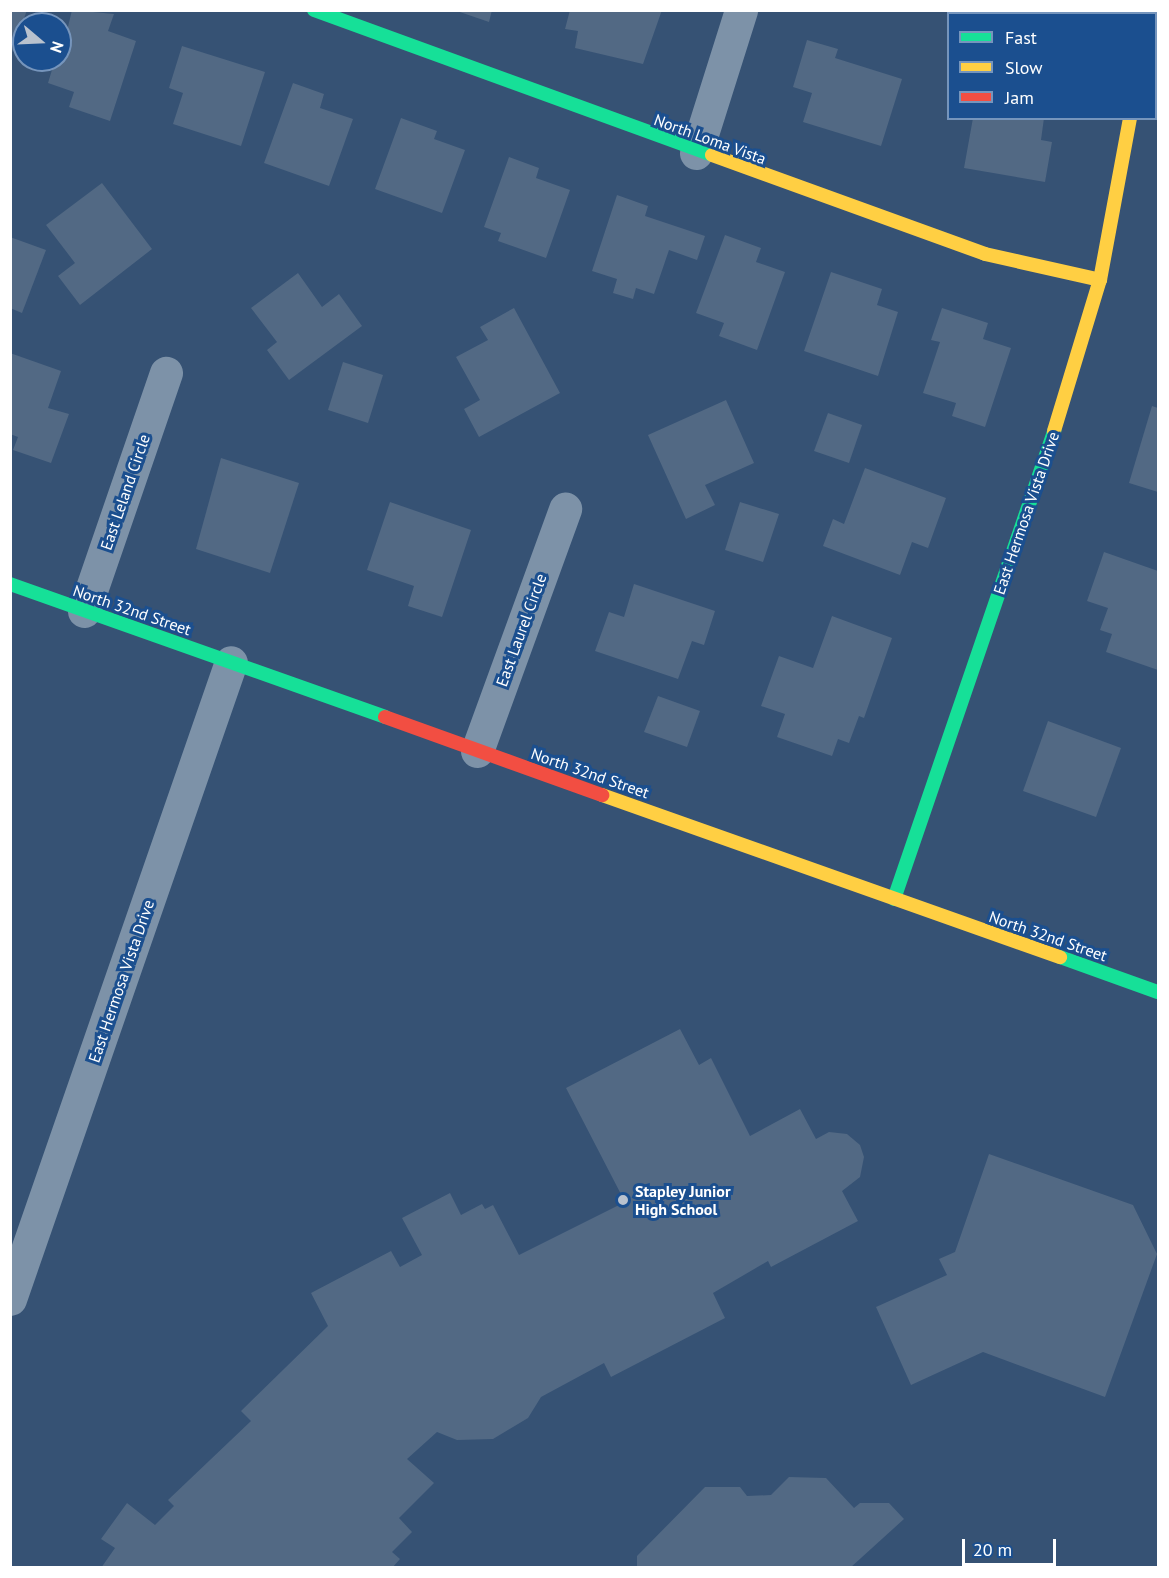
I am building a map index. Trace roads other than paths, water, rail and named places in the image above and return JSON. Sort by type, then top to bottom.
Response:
[{"type":"street","name":"North Loma Vista","points":[[314,10],[696,153],[985,254],[1100,280]]},
{"type":"street","points":[[696,153],[741,10]]},
{"type":"street","name":"East Hermosa Vista Drive","points":[[894,899],[1070,385],[1100,280],[1130,120]]},
{"type":"street","name":"East Leland Circle","points":[[84,611],[166,373]]},
{"type":"street","name":"East Laurel Circle","points":[[477,751],[565,509]]},
{"type":"street","name":"North 32nd Street","points":[[10,585],[1158,992]]},
{"type":"street","name":"East Hermosa Vista Drive","points":[[10,1299],[231,662]]},
{"type":"place","name":"Stapley Junior High School","points":[[623,1200]]}]
